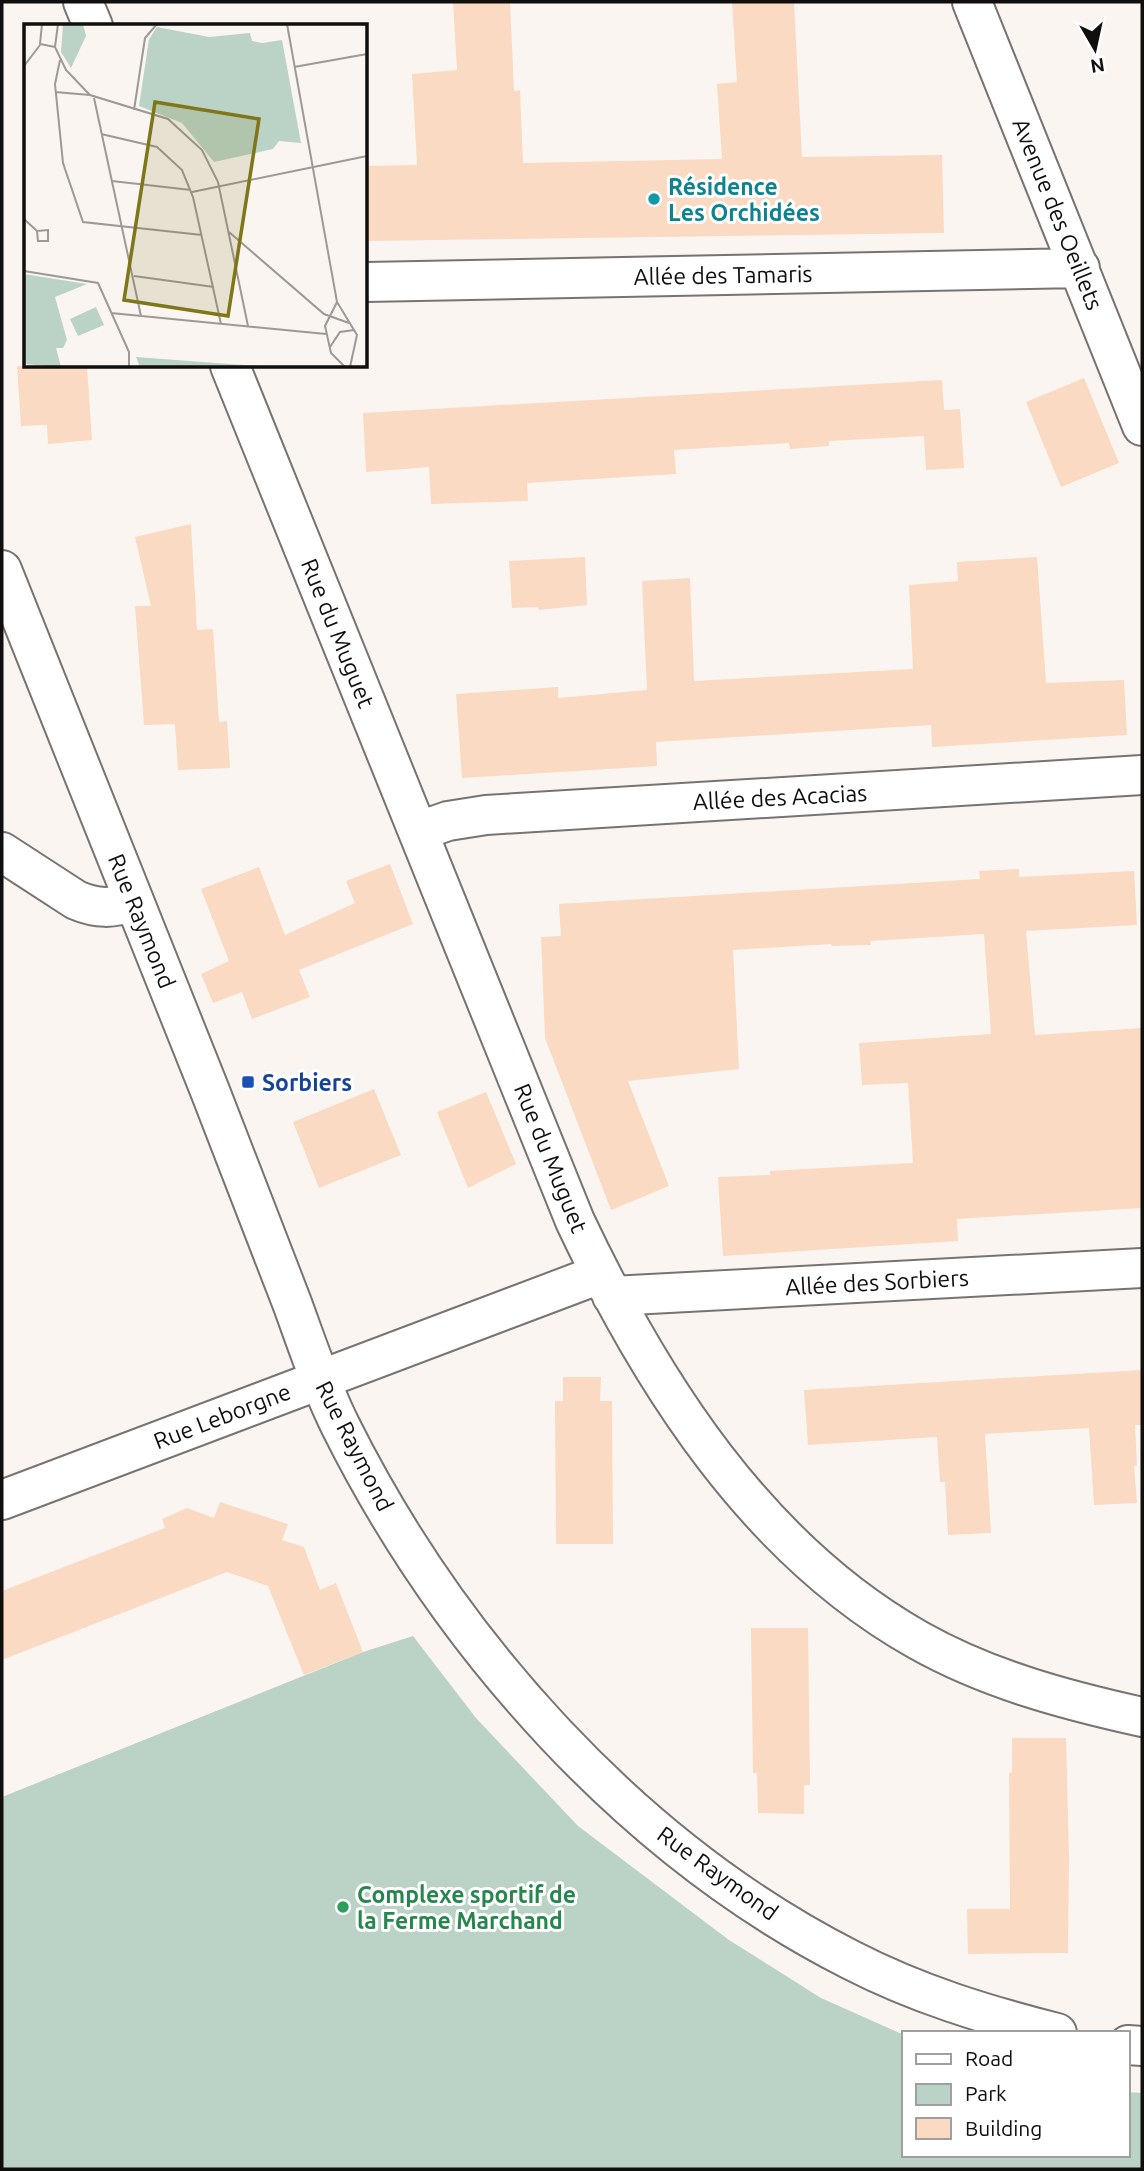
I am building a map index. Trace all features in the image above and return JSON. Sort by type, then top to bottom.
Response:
[{"type":"street","points":[[83,2],[92,24]]},
{"type":"street","name":"Avenue des Oeillets","points":[[972,2],[1142,426]]},
{"type":"street","name":"Allée des Tamaris","points":[[368,282],[1080,268]]},
{"type":"street","name":"Rue du Muguet","points":[[231,368],[575,1221],[606,1285],[683,1413],[743,1493],[800,1551],[860,1603],[919,1640],[984,1671],[1043,1692],[1142,1717]]},
{"type":"street","name":"Rue Raymond","points":[[2,570],[320,1379],[366,1474],[429,1575],[537,1714],[656,1829],[751,1901],[852,1961],[935,1997],[1050,2031]]},
{"type":"street","name":"Allée des Acacias","points":[[419,831],[447,821],[486,815],[1142,775]]},
{"type":"street","points":[[2,852],[88,905],[109,908],[134,901]]},
{"type":"street","name":"Allée des Sorbiers","points":[[606,1285],[1142,1268]]},
{"type":"street","name":"Rue Leborgne","points":[[2,1500],[320,1379],[606,1285]]},
{"type":"green space","name":"Complexe sportif de la Ferme Marchand","points":[[413,1636],[476,1718],[578,1826],[729,1940],[821,1998],[902,2034],[902,2157],[1130,2157],[1130,2092],[1142,2093],[1142,2169],[2,2169],[2,1797],[363,1652]]},
{"type":"building","name":"Résidence Les Orchidées","points":[[453,2],[510,2],[514,91],[520,90],[523,163],[722,159],[717,84],[737,82],[732,2],[794,2],[802,157],[942,155],[944,233],[368,241],[368,166],[417,165],[412,74],[457,70]]},
{"type":"building","points":[[17,366],[87,368],[92,440],[48,444],[47,425],[21,426]]},
{"type":"building","points":[[1084,378],[1119,463],[1061,487],[1026,402]]},
{"type":"building","points":[[942,380],[944,410],[960,409],[964,468],[926,470],[924,436],[829,441],[829,446],[790,449],[789,443],[674,450],[676,474],[527,483],[528,501],[431,504],[429,467],[366,472],[363,413]]},
{"type":"building","points":[[191,524],[197,630],[213,629],[219,722],[227,721],[230,768],[178,770],[175,724],[144,725],[135,606],[151,606],[135,537]]},
{"type":"building","points":[[585,557],[587,605],[539,610],[538,607],[512,608],[509,561]]},
{"type":"building","points":[[1037,557],[1046,683],[1124,680],[1127,735],[932,747],[931,725],[656,742],[657,766],[462,778],[456,694],[558,687],[558,698],[647,690],[642,581],[690,578],[694,681],[913,669],[909,585],[958,581],[957,562]]},
{"type":"building","points":[[390,864],[413,924],[299,970],[310,997],[252,1019],[242,992],[213,1003],[201,974],[229,961],[201,889],[259,867],[285,935],[355,903],[346,881]]},
{"type":"building","points":[[1019,869],[1019,877],[1134,871],[1137,925],[1026,931],[1035,1035],[1142,1028],[1142,1208],[957,1219],[958,1241],[723,1256],[718,1177],[770,1175],[770,1171],[913,1163],[908,1083],[862,1085],[859,1043],[991,1034],[984,934],[870,941],[871,945],[831,944],[733,950],[739,1069],[628,1081],[669,1186],[611,1210],[545,1038],[541,937],[561,936],[559,904],[980,879],[979,871]]},
{"type":"building","points":[[374,1089],[401,1155],[319,1188],[293,1122]]},
{"type":"building","points":[[486,1092],[516,1164],[468,1188],[437,1112]]},
{"type":"building","points":[[1142,1370],[1142,1425],[1135,1425],[1137,1503],[1094,1505],[1089,1428],[985,1434],[991,1533],[948,1535],[945,1482],[940,1482],[937,1437],[808,1445],[804,1390]]},
{"type":"building","points":[[563,1377],[601,1377],[600,1401],[612,1401],[613,1544],[556,1544],[555,1401],[563,1401]]},
{"type":"building","points":[[220,1502],[288,1524],[282,1540],[304,1547],[320,1590],[336,1583],[363,1652],[304,1675],[268,1586],[227,1572],[2,1660],[2,1591],[165,1528],[162,1519],[187,1508],[214,1518]]},
{"type":"building","points":[[751,1628],[808,1628],[810,1785],[804,1785],[804,1814],[758,1813],[757,1773],[753,1773]]},
{"type":"building","points":[[1012,1738],[1066,1738],[1068,1953],[968,1954],[967,1909],[1010,1909],[1009,1773],[1012,1772]]},
{"type":"place","name":"Résidence Les Orchidées","points":[[654,199]]},
{"type":"place","name":"Sorbiers","points":[[248,1082]]},
{"type":"place","name":"Complexe sportif de la Ferme Marchand","points":[[343,1907]]}]
